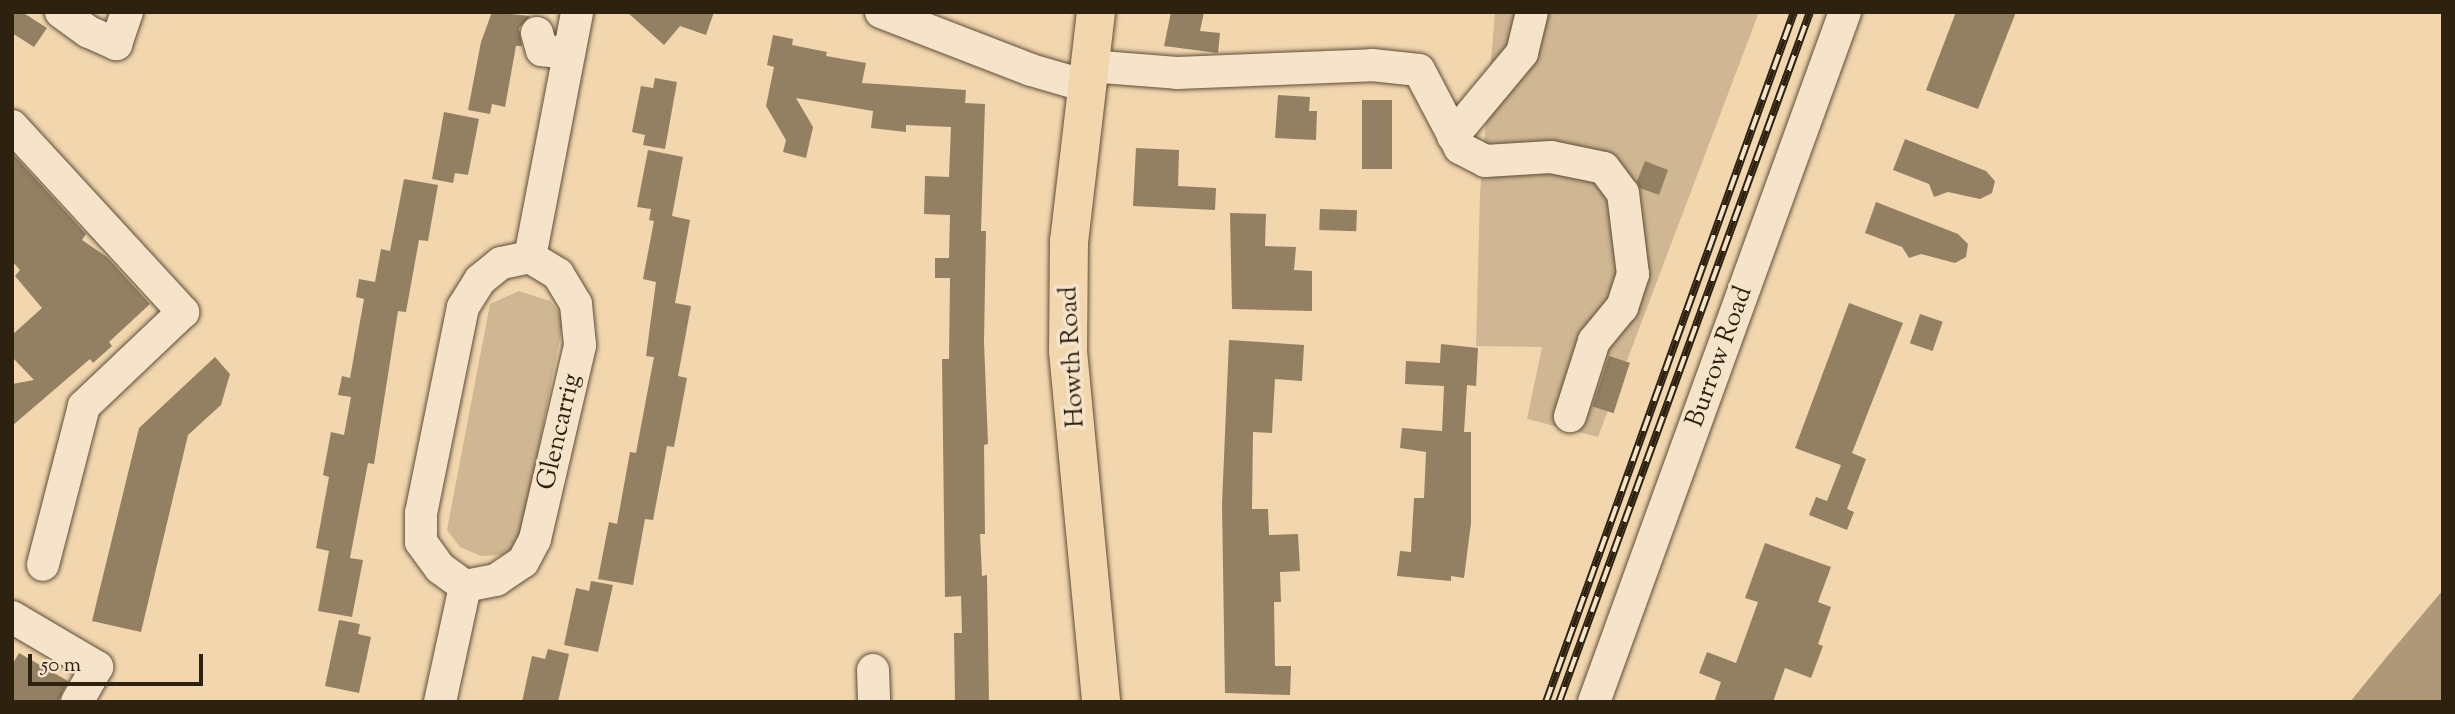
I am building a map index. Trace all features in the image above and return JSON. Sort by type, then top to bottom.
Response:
[{"type":"main road","name":"Howth Road","points":[[1097,12],[1069,241],[1069,351],[1101,702]]},
{"type":"street","points":[[61,12],[89,32],[116,44],[127,12]]},
{"type":"street","points":[[440,702],[465,586],[440,568],[421,542],[421,513],[463,307],[480,280],[501,264],[530,257],[577,12]]},
{"type":"street","points":[[881,12],[1031,70],[1088,76],[1372,65],[1419,70],[1460,148],[1485,161],[1551,157],[1604,168],[1623,193],[1633,274],[1622,307],[1594,341],[1570,416]]},
{"type":"street","points":[[1453,136],[1522,53],[1532,12]]},
{"type":"street","name":"Burrow Road","points":[[1594,702],[1845,12]]},
{"type":"street","points":[[537,33],[542,50],[569,54]]},
{"type":"street","points":[[12,126],[183,312],[84,407],[43,565]]},
{"type":"street","name":"Glencarrig","points":[[465,586],[505,574],[523,562],[535,539],[580,345],[576,304],[558,274],[530,257]]},
{"type":"street","points":[[12,617],[97,667],[77,702]]},
{"type":"street","points":[[873,670],[874,702]]},
{"type":"shaded area","points":[[1495,12],[1759,12],[1598,437],[1527,419],[1542,347],[1476,346],[1480,194]]},
{"type":"shaded area","points":[[519,291],[550,301],[564,318],[520,544],[502,555],[481,556],[460,547],[447,530],[490,304]]},
{"type":"shaded area","points":[[2443,590],[2443,702],[2350,702],[2385,659]]},
{"type":"building","points":[[12,12],[22,12],[47,28],[34,47],[12,33]]},
{"type":"building","points":[[492,12],[530,16],[519,28],[522,46],[516,46],[505,107],[492,104],[490,114],[468,110],[481,42]]},
{"type":"building","points":[[627,12],[714,12],[706,35],[680,26],[664,45]]},
{"type":"building","points":[[1171,12],[1204,12],[1200,31],[1220,33],[1218,53],[1164,46]]},
{"type":"building","points":[[1956,12],[2016,12],[1978,109],[1926,90]]},
{"type":"building","points":[[773,35],[793,39],[792,45],[827,52],[826,56],[866,63],[862,83],[966,90],[965,103],[985,104],[981,231],[986,231],[984,342],[988,444],[984,445],[985,534],[980,534],[982,576],[987,575],[989,702],[955,702],[954,633],[962,633],[961,596],[945,597],[942,359],[949,359],[950,278],[935,278],[935,258],[949,258],[950,215],[924,214],[925,176],[949,177],[951,127],[906,125],[906,132],[871,128],[873,111],[796,98],[813,127],[806,158],[783,152],[786,140],[766,106],[774,67],[767,65]]},
{"type":"building","points":[[655,78],[677,82],[665,149],[643,145],[645,135],[632,132],[641,86],[653,88]]},
{"type":"building","points":[[1278,95],[1310,97],[1309,111],[1317,111],[1316,140],[1275,138]]},
{"type":"building","points":[[1362,100],[1392,100],[1392,169],[1362,169]]},
{"type":"building","points":[[444,112],[479,119],[468,175],[455,173],[453,183],[432,179]]},
{"type":"building","points":[[1905,139],[1986,171],[1995,181],[1992,193],[1980,199],[1948,192],[1934,197],[1929,184],[1893,170]]},
{"type":"building","points":[[1136,148],[1179,150],[1178,186],[1216,188],[1215,210],[1133,206]]},
{"type":"building","points":[[648,150],[683,157],[672,216],[690,220],[675,303],[691,306],[678,376],[687,378],[674,447],[667,446],[653,520],[645,519],[633,585],[598,579],[609,522],[617,524],[630,452],[636,453],[654,357],[646,356],[656,282],[643,279],[654,221],[649,220],[651,209],[637,207]]},
{"type":"building","points":[[12,153],[86,234],[82,240],[107,257],[150,304],[109,342],[112,346],[93,363],[90,359],[12,426],[12,384],[34,380],[12,357],[12,335],[42,308],[15,276],[20,270],[12,261]]},
{"type":"building","points":[[1645,161],[1668,170],[1659,195],[1640,188],[1637,181]]},
{"type":"building","points":[[404,179],[438,185],[428,241],[419,240],[406,312],[398,311],[374,464],[368,463],[350,558],[363,560],[352,617],[318,611],[329,551],[316,548],[329,477],[323,475],[331,432],[344,435],[351,397],[338,395],[342,376],[350,378],[364,299],[356,297],[359,279],[375,282],[381,249],[390,251]]},
{"type":"building","points":[[1876,202],[1958,234],[1968,244],[1966,257],[1955,263],[1921,254],[1909,258],[1902,247],[1865,233]]},
{"type":"building","points":[[1320,209],[1357,210],[1356,231],[1319,230]]},
{"type":"building","points":[[1230,213],[1266,214],[1265,246],[1296,247],[1294,270],[1312,271],[1312,311],[1232,309]]},
{"type":"building","points":[[1849,303],[1903,323],[1852,453],[1866,459],[1847,509],[1854,512],[1847,530],[1809,515],[1816,497],[1827,501],[1841,465],[1795,448]]},
{"type":"building","points":[[1920,314],[1943,322],[1933,351],[1910,343]]},
{"type":"building","points":[[1229,340],[1304,345],[1302,381],[1275,379],[1272,433],[1253,432],[1252,509],[1268,509],[1269,535],[1298,534],[1300,571],[1280,572],[1281,602],[1274,602],[1275,666],[1291,666],[1290,695],[1225,693],[1222,504]]},
{"type":"building","points":[[1441,344],[1478,348],[1476,386],[1467,385],[1464,432],[1471,432],[1471,523],[1464,578],[1451,576],[1451,581],[1397,576],[1400,551],[1411,552],[1414,498],[1424,498],[1426,452],[1400,448],[1402,428],[1442,431],[1444,386],[1405,384],[1406,361],[1440,363]]},
{"type":"building","points":[[1609,356],[1630,363],[1614,413],[1593,406]]},
{"type":"building","points":[[215,357],[230,374],[221,405],[188,435],[141,632],[92,621],[139,428]]},
{"type":"building","points":[[1765,543],[1831,567],[1818,602],[1831,607],[1818,644],[1823,646],[1811,678],[1785,668],[1773,702],[1714,702],[1721,682],[1699,673],[1707,652],[1736,663],[1758,602],[1745,598]]},
{"type":"building","points":[[591,581],[613,585],[598,652],[564,645],[576,588],[589,591]]},
{"type":"building","points":[[339,620],[360,624],[358,634],[371,637],[359,693],[325,686]]},
{"type":"building","points":[[548,649],[569,654],[558,702],[522,702],[532,656],[545,659]]},
{"type":"building","points":[[19,653],[68,681],[58,702],[12,702],[12,665]]},
{"type":"railway","points":[[1546,702],[1794,12]]},
{"type":"railway","points":[[1559,702],[1810,12]]}]
